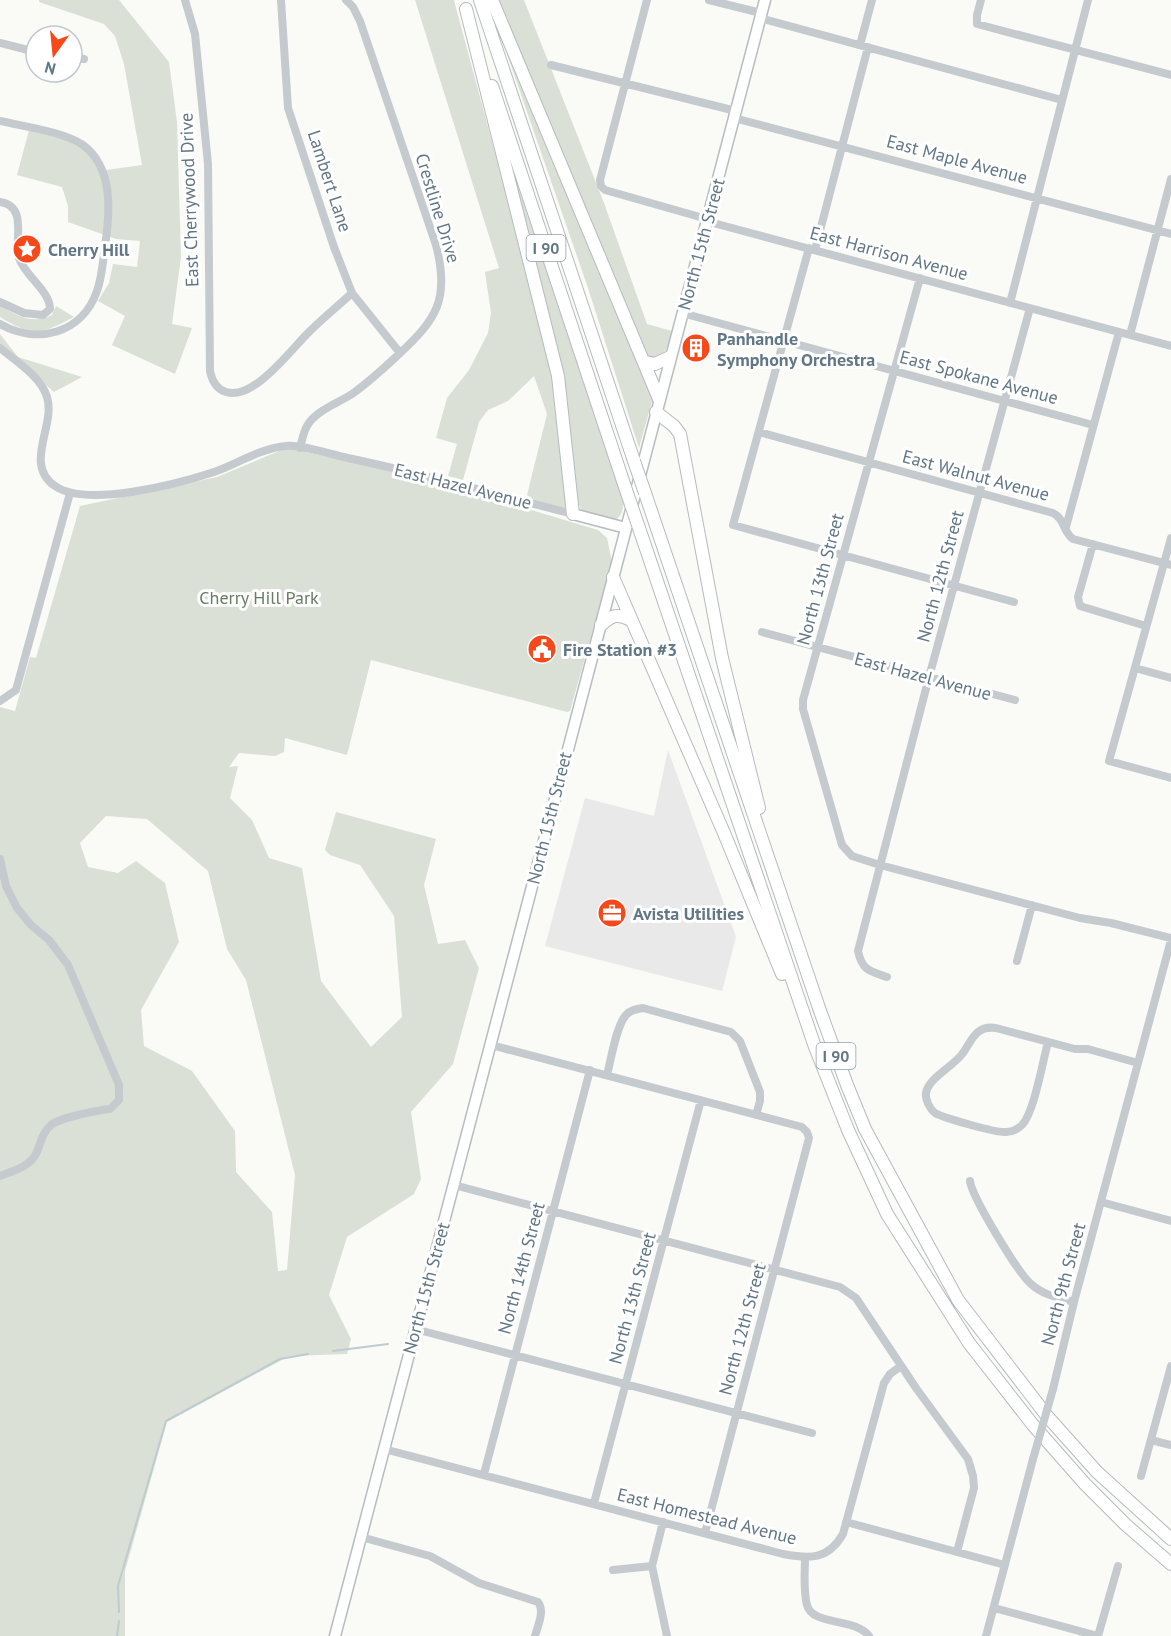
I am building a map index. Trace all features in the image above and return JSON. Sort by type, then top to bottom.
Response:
[{"type":"highway","name":"I 90","points":[[480,0],[771,868],[834,1052],[865,1129],[958,1300],[1025,1388],[1083,1456],[1122,1496],[1171,1539]]},
{"type":"highway","name":"I 90","points":[[492,0],[659,399]]},
{"type":"highway","name":"I 90","points":[[465,4],[625,487],[632,526],[815,1047],[848,1130],[887,1214],[969,1343],[1033,1425],[1084,1484],[1171,1564]]},
{"type":"highway","points":[[465,4],[558,376],[573,514]]},
{"type":"highway","points":[[644,362],[656,364],[670,357]]},
{"type":"highway","points":[[656,412],[675,426],[680,434],[722,658],[759,807],[771,868]]},
{"type":"highway","name":"I 90","points":[[613,577],[815,1047]]},
{"type":"highway","points":[[601,625],[614,615],[622,615],[631,620]]},
{"type":"main road","name":"North 15th Street","points":[[335,1636],[581,693],[613,577],[632,526],[659,399],[765,0]]},
{"type":"main road","name":"East Hazel Avenue","points":[[573,514],[632,526]]},
{"type":"street","name":"East Cherrywood Drive","points":[[185,0],[195,34],[208,164],[210,371],[216,386],[228,392],[245,390],[259,382],[309,331],[352,293]]},
{"type":"street","name":"Lambert Lane","points":[[281,0],[288,108],[352,293],[400,353]]},
{"type":"street","name":"Crestline Drive","points":[[300,448],[311,420],[353,393],[400,353],[425,328],[435,314],[440,298],[441,272],[436,245],[360,21],[353,7],[345,0]]},
{"type":"street","points":[[625,84],[647,0]]},
{"type":"street","points":[[709,0],[864,46],[1062,100]]},
{"type":"street","points":[[872,0],[842,146],[783,341],[734,525],[1014,602]]},
{"type":"street","points":[[981,0],[977,24],[1171,75]]},
{"type":"street","points":[[1010,303],[1088,0]]},
{"type":"street","points":[[0,43],[24,49]]},
{"type":"street","name":"East Maple Avenue","points":[[551,65],[1171,234]]},
{"type":"street","name":"East Harrison Avenue","points":[[625,84],[600,180],[601,186],[605,189],[812,249],[1171,346]]},
{"type":"street","points":[[0,121],[72,139],[82,145],[94,158],[103,175],[110,210],[97,292],[77,320],[61,330],[42,336],[26,334],[0,324]]},
{"type":"street","points":[[1130,335],[1171,179]]},
{"type":"street","points":[[0,202],[9,204],[15,212],[19,234],[17,247],[21,264],[45,294],[50,302],[50,309],[43,315],[31,315],[0,302]]},
{"type":"street","name":"North 13th Street","points":[[920,278],[803,700],[803,710],[842,845],[852,856],[880,865],[1080,918],[1111,923],[1171,939]]},
{"type":"street","name":"North 12th Street","points":[[886,977],[869,971],[861,964],[858,951],[929,677],[1030,308]]},
{"type":"street","name":"East Spokane Avenue","points":[[682,313],[1093,425]]},
{"type":"street","points":[[1066,527],[1119,332]]},
{"type":"street","points":[[0,348],[34,378],[48,398],[48,417],[40,466],[45,477],[53,485],[70,493],[16,690],[0,701]]},
{"type":"street","name":"East Walnut Avenue","points":[[759,432],[1053,513],[1062,519],[1069,536],[1168,564]]},
{"type":"street","name":"East Hazel Avenue","points":[[70,493],[97,496],[141,490],[214,472],[274,448],[288,446],[404,470],[573,514]]},
{"type":"street","points":[[1171,538],[1168,564],[1146,626],[1109,761],[1171,778]]},
{"type":"street","points":[[1093,544],[1078,597],[1079,603],[1084,608],[1146,626]]},
{"type":"street","name":"East Hazel Avenue","points":[[762,632],[1015,700]]},
{"type":"street","points":[[1135,669],[1171,678]]},
{"type":"street","points":[[0,859],[6,886],[16,908],[30,925],[49,940],[68,965],[119,1085],[119,1100],[110,1109],[98,1110],[52,1123],[42,1136],[31,1161],[0,1176]]},
{"type":"street","points":[[1017,962],[1032,905]]},
{"type":"street","name":"North 9th Street","points":[[986,1636],[1171,939]]},
{"type":"street","points":[[491,1045],[756,1115],[760,1101],[760,1092],[743,1048],[735,1035],[643,1008],[630,1012],[621,1022],[607,1075]]},
{"type":"street","points":[[1048,1042],[1029,1115],[1017,1129],[1001,1132],[947,1118],[933,1111],[928,1102],[926,1092],[934,1078],[957,1061],[972,1037],[982,1029],[996,1028],[1138,1063]]},
{"type":"street","name":"North 14th Street","points":[[484,1474],[590,1070]]},
{"type":"street","name":"North 13th Street","points":[[594,1503],[701,1100]]},
{"type":"street","name":"North 12th Street","points":[[705,1533],[809,1138],[802,1127],[756,1115]]},
{"type":"street","points":[[970,1180],[976,1198],[1028,1281],[1047,1294],[1074,1302]]},
{"type":"street","points":[[454,1185],[775,1269],[840,1287],[851,1293],[963,1450],[971,1468],[974,1488],[957,1552]]},
{"type":"street","points":[[1101,1202],[1171,1221]]},
{"type":"street","points":[[415,1329],[812,1433]]},
{"type":"street","name":"East Homestead Avenue","points":[[384,1449],[783,1554],[805,1557],[824,1554],[835,1546],[843,1534],[884,1383],[890,1374],[901,1366]]},
{"type":"street","points":[[1142,1476],[1171,1366]]},
{"type":"street","points":[[1151,1440],[1171,1445]]},
{"type":"street","points":[[663,1522],[652,1566],[668,1636]]},
{"type":"street","points":[[846,1522],[1005,1565]]},
{"type":"street","points":[[361,1537],[430,1556],[479,1583],[538,1602],[542,1612],[535,1636]]},
{"type":"street","points":[[805,1557],[805,1592],[810,1612],[821,1618],[862,1629],[868,1636]]},
{"type":"street","points":[[613,1570],[652,1566]]},
{"type":"street","points":[[994,1608],[1098,1636],[1118,1566]]},
{"type":"shaded area","points":[[668,750],[736,937],[722,991],[545,946],[585,798],[654,816]]},
{"type":"green space","points":[[39,0],[119,0],[169,62],[177,122],[181,257],[172,324],[192,328],[175,374],[112,345],[125,316],[98,301],[109,283],[113,264],[137,267],[140,241],[116,239],[68,222],[68,206],[62,187],[17,175],[29,130],[70,141],[79,146],[87,152],[99,171],[142,165],[124,64],[115,36],[104,24],[39,2]]},
{"type":"green space","points":[[415,0],[454,0],[547,347],[559,414],[570,506],[566,509],[533,500],[527,495],[547,414],[534,376],[508,401],[488,410],[479,422],[463,480],[448,476],[457,444],[436,438],[447,398],[469,370],[488,333],[491,313],[485,272],[499,268]]},
{"type":"green space","points":[[497,0],[524,0],[604,203],[647,324],[672,331],[665,351],[657,360],[647,357]]},
{"type":"green space","points":[[507,54],[511,58],[653,398],[639,448],[588,288]]},
{"type":"green space","points":[[515,183],[519,189],[624,503],[621,514],[616,519],[601,519],[582,512],[577,499]]},
{"type":"green space","points":[[0,306],[19,316],[38,319],[52,315],[56,306],[74,317],[44,330],[29,331],[0,317]]},
{"type":"green space","points":[[0,334],[18,357],[82,377],[54,392],[0,345]]},
{"type":"green space","name":"Cherry Hill Park","points":[[290,449],[406,475],[598,530],[607,538],[612,562],[570,711],[371,660],[347,755],[285,738],[284,752],[275,756],[239,753],[229,767],[238,766],[230,798],[252,820],[269,858],[302,868],[321,981],[371,1047],[402,1017],[394,916],[360,865],[330,855],[325,850],[336,812],[436,839],[424,885],[438,944],[465,940],[479,968],[453,1064],[411,1112],[421,1179],[414,1194],[347,1237],[329,1295],[351,1339],[347,1354],[289,1356],[167,1422],[125,1571],[125,1636],[0,1636],[0,707],[15,711],[30,657],[36,658],[80,506],[217,477],[279,451]],"holes":[[[106,816],[147,819],[208,871],[227,949],[246,980],[295,1175],[287,1270],[278,1271],[272,1212],[236,1172],[235,1131],[192,1071],[144,1046],[141,1010],[179,942],[165,883],[136,861],[118,873],[88,867],[80,843]]]},
{"type":"waterway","points":[[333,1351],[388,1344]]},
{"type":"waterway","points":[[119,1612],[118,1586],[166,1421],[280,1359],[308,1354]]},
{"type":"waterway","points":[[117,1636],[119,1621]]},
{"type":"place","name":"Cherry Hill","points":[[27,249]]},
{"type":"place","name":"Panhandle Symphony Orchestra","points":[[696,348]]},
{"type":"place","name":"Fire Station #3","points":[[542,649]]},
{"type":"place","name":"Avista Utilities","points":[[612,913]]}]
